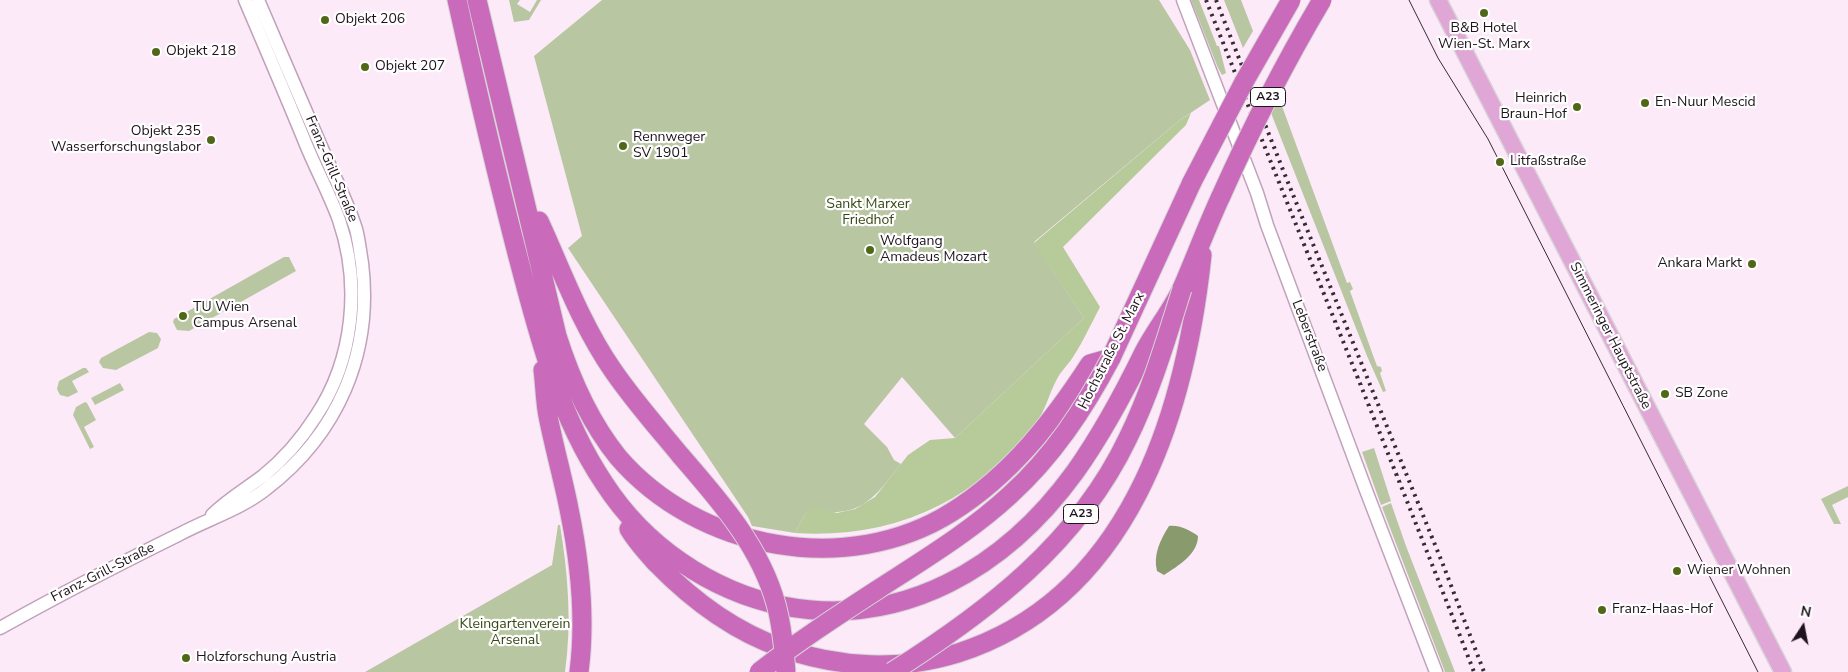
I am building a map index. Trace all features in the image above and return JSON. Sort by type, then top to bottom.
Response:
[{"type":"highway","points":[[457,0],[496,172],[540,342],[566,412],[602,480],[613,496],[645,532],[687,566],[716,583],[745,595],[774,604],[821,611],[878,607],[903,601],[954,581],[996,554],[1028,526],[1063,486],[1092,445],[1119,402],[1146,348],[1182,289]]},
{"type":"highway","points":[[477,0],[523,186],[557,336],[582,401],[598,430],[619,457],[643,482],[670,502],[699,519],[726,531],[770,543],[798,547],[830,548],[894,538],[951,513],[998,478],[1055,415],[1090,364],[1111,358]]},
{"type":"highway","name":"Hochstraße St. Marx","points":[[759,672],[816,629],[961,535],[1011,494],[1065,434],[1094,392],[1214,139],[1291,0]]},
{"type":"highway","name":"A23","points":[[892,672],[952,633],[996,600],[1041,559],[1079,516],[1108,474],[1142,408],[1182,289],[1244,144],[1322,0]]},
{"type":"highway","points":[[523,186],[580,312],[611,368],[641,408],[730,514],[750,543],[776,603],[783,637],[786,672]]},
{"type":"highway","points":[[613,496],[632,534],[649,555],[688,594],[710,611],[754,637],[774,646],[797,654],[843,663],[893,665],[923,662],[975,647],[1001,636],[1026,622],[1068,589],[1107,544],[1123,520],[1146,477],[1158,452],[1172,414],[1185,363],[1197,304],[1205,232]]},
{"type":"highway","points":[[540,342],[548,415],[575,542],[582,604],[582,639],[579,672]]},
{"type":"main road","name":"Simmeringer Hauptstraße","points":[[1438,0],[1783,672]]},
{"type":"street","name":"Franz-Grill-Straße","points":[[207,520],[222,505],[259,479],[278,462],[316,417],[333,384],[345,351],[351,311],[351,273],[339,220],[245,0]]},
{"type":"street","name":"Franz-Grill-Straße","points":[[0,628],[97,575],[237,507],[265,490],[310,447],[337,407],[344,392],[358,354],[363,326],[365,297],[356,231],[343,195],[258,0]]},
{"type":"street","name":"Leberstraße","points":[[1183,0],[1257,193],[1367,493],[1436,672]]},
{"type":"green space","points":[[509,0],[520,0],[517,4],[530,12],[537,0],[541,0],[529,20],[514,22]]},
{"type":"green space","name":"Sankt Marxer Friedhof","points":[[602,0],[1159,0],[1190,50],[1210,100],[1180,120],[1034,242],[1084,318],[955,438],[902,377],[864,424],[887,447],[894,460],[901,464],[874,496],[858,507],[838,512],[812,507],[804,516],[795,533],[752,526],[748,517],[568,248],[582,236],[534,56]]},
{"type":"green space","points":[[1191,0],[1199,0],[1217,46],[1219,46],[1226,73],[1222,75],[1218,68]]},
{"type":"green space","points":[[1224,0],[1241,0],[1253,31],[1243,48]]},
{"type":"green space","points":[[1279,98],[1347,283],[1350,282],[1353,289],[1350,291],[1377,366],[1381,367],[1382,371],[1380,373],[1386,391],[1383,392],[1367,356],[1271,113]]},
{"type":"green space","points":[[284,257],[289,257],[296,271],[189,331],[177,330],[173,322],[174,319]]},
{"type":"green space","points":[[149,332],[157,333],[161,339],[158,348],[116,370],[103,368],[99,362],[101,358]]},
{"type":"green space","points":[[86,368],[89,372],[72,381],[78,392],[68,397],[60,395],[57,389],[59,381]]},
{"type":"green space","points":[[120,383],[124,390],[95,405],[91,398]]},
{"type":"green space","points":[[85,402],[96,420],[84,427],[94,447],[90,449],[73,415],[76,407]]},
{"type":"green space","points":[[1374,448],[1391,501],[1381,505],[1362,452]]},
{"type":"green space","points":[[1848,486],[1848,497],[1832,505],[1841,524],[1834,524],[1821,499]]},
{"type":"green space","points":[[1391,503],[1455,672],[1445,672],[1382,507]]},
{"type":"green space","name":"Kleingartenverein Arsenal","points":[[558,525],[560,525],[563,543],[569,617],[565,672],[365,672],[552,565]]},
{"type":"shaded area","points":[[1191,113],[1186,125],[1063,247],[1100,307],[1077,351],[1060,373],[1036,423],[1012,451],[987,474],[959,494],[930,510],[899,522],[866,529],[832,533],[795,533],[812,506],[837,513],[855,509],[875,497],[908,455],[930,440],[955,438],[1084,318],[1034,243],[1180,120]]},
{"type":"shaded area","points":[[1169,526],[1184,528],[1198,536],[1195,548],[1191,554],[1164,575],[1157,571],[1156,559],[1160,542]]},
{"type":"tram line","points":[[1409,0],[1438,58],[1488,139],[1758,672]]},
{"type":"railway","points":[[1206,0],[1474,672]]},
{"type":"railway","points":[[1216,0],[1444,567],[1484,672]]},
{"type":"place","name":"B&B Hotel Wien-St. Marx","points":[[1484,13]]},
{"type":"place","name":"Objekt 206","points":[[325,20]]},
{"type":"place","name":"Objekt 218","points":[[156,52]]},
{"type":"place","name":"Objekt 207","points":[[365,67]]},
{"type":"place","name":"En-Nuur Mescid","points":[[1645,103]]},
{"type":"place","name":"Heinrich Braun-Hof","points":[[1577,107]]},
{"type":"place","name":"Objekt 235 Wasserforschungslabor","points":[[211,140]]},
{"type":"place","name":"Rennweger SV 1901","points":[[623,146]]},
{"type":"place","name":"Litfaßstraße","points":[[1500,162]]},
{"type":"place","name":"Wolfgang Amadeus Mozart","points":[[870,250]]},
{"type":"place","name":"Ankara Markt","points":[[1752,264]]},
{"type":"place","name":"TU Wien Campus Arsenal","points":[[183,316]]},
{"type":"place","name":"SB Zone","points":[[1665,394]]},
{"type":"place","name":"Wiener Wohnen","points":[[1677,571]]},
{"type":"place","name":"Franz-Haas-Hof","points":[[1602,610]]},
{"type":"place","name":"Holzforschung Austria","points":[[186,658]]}]
